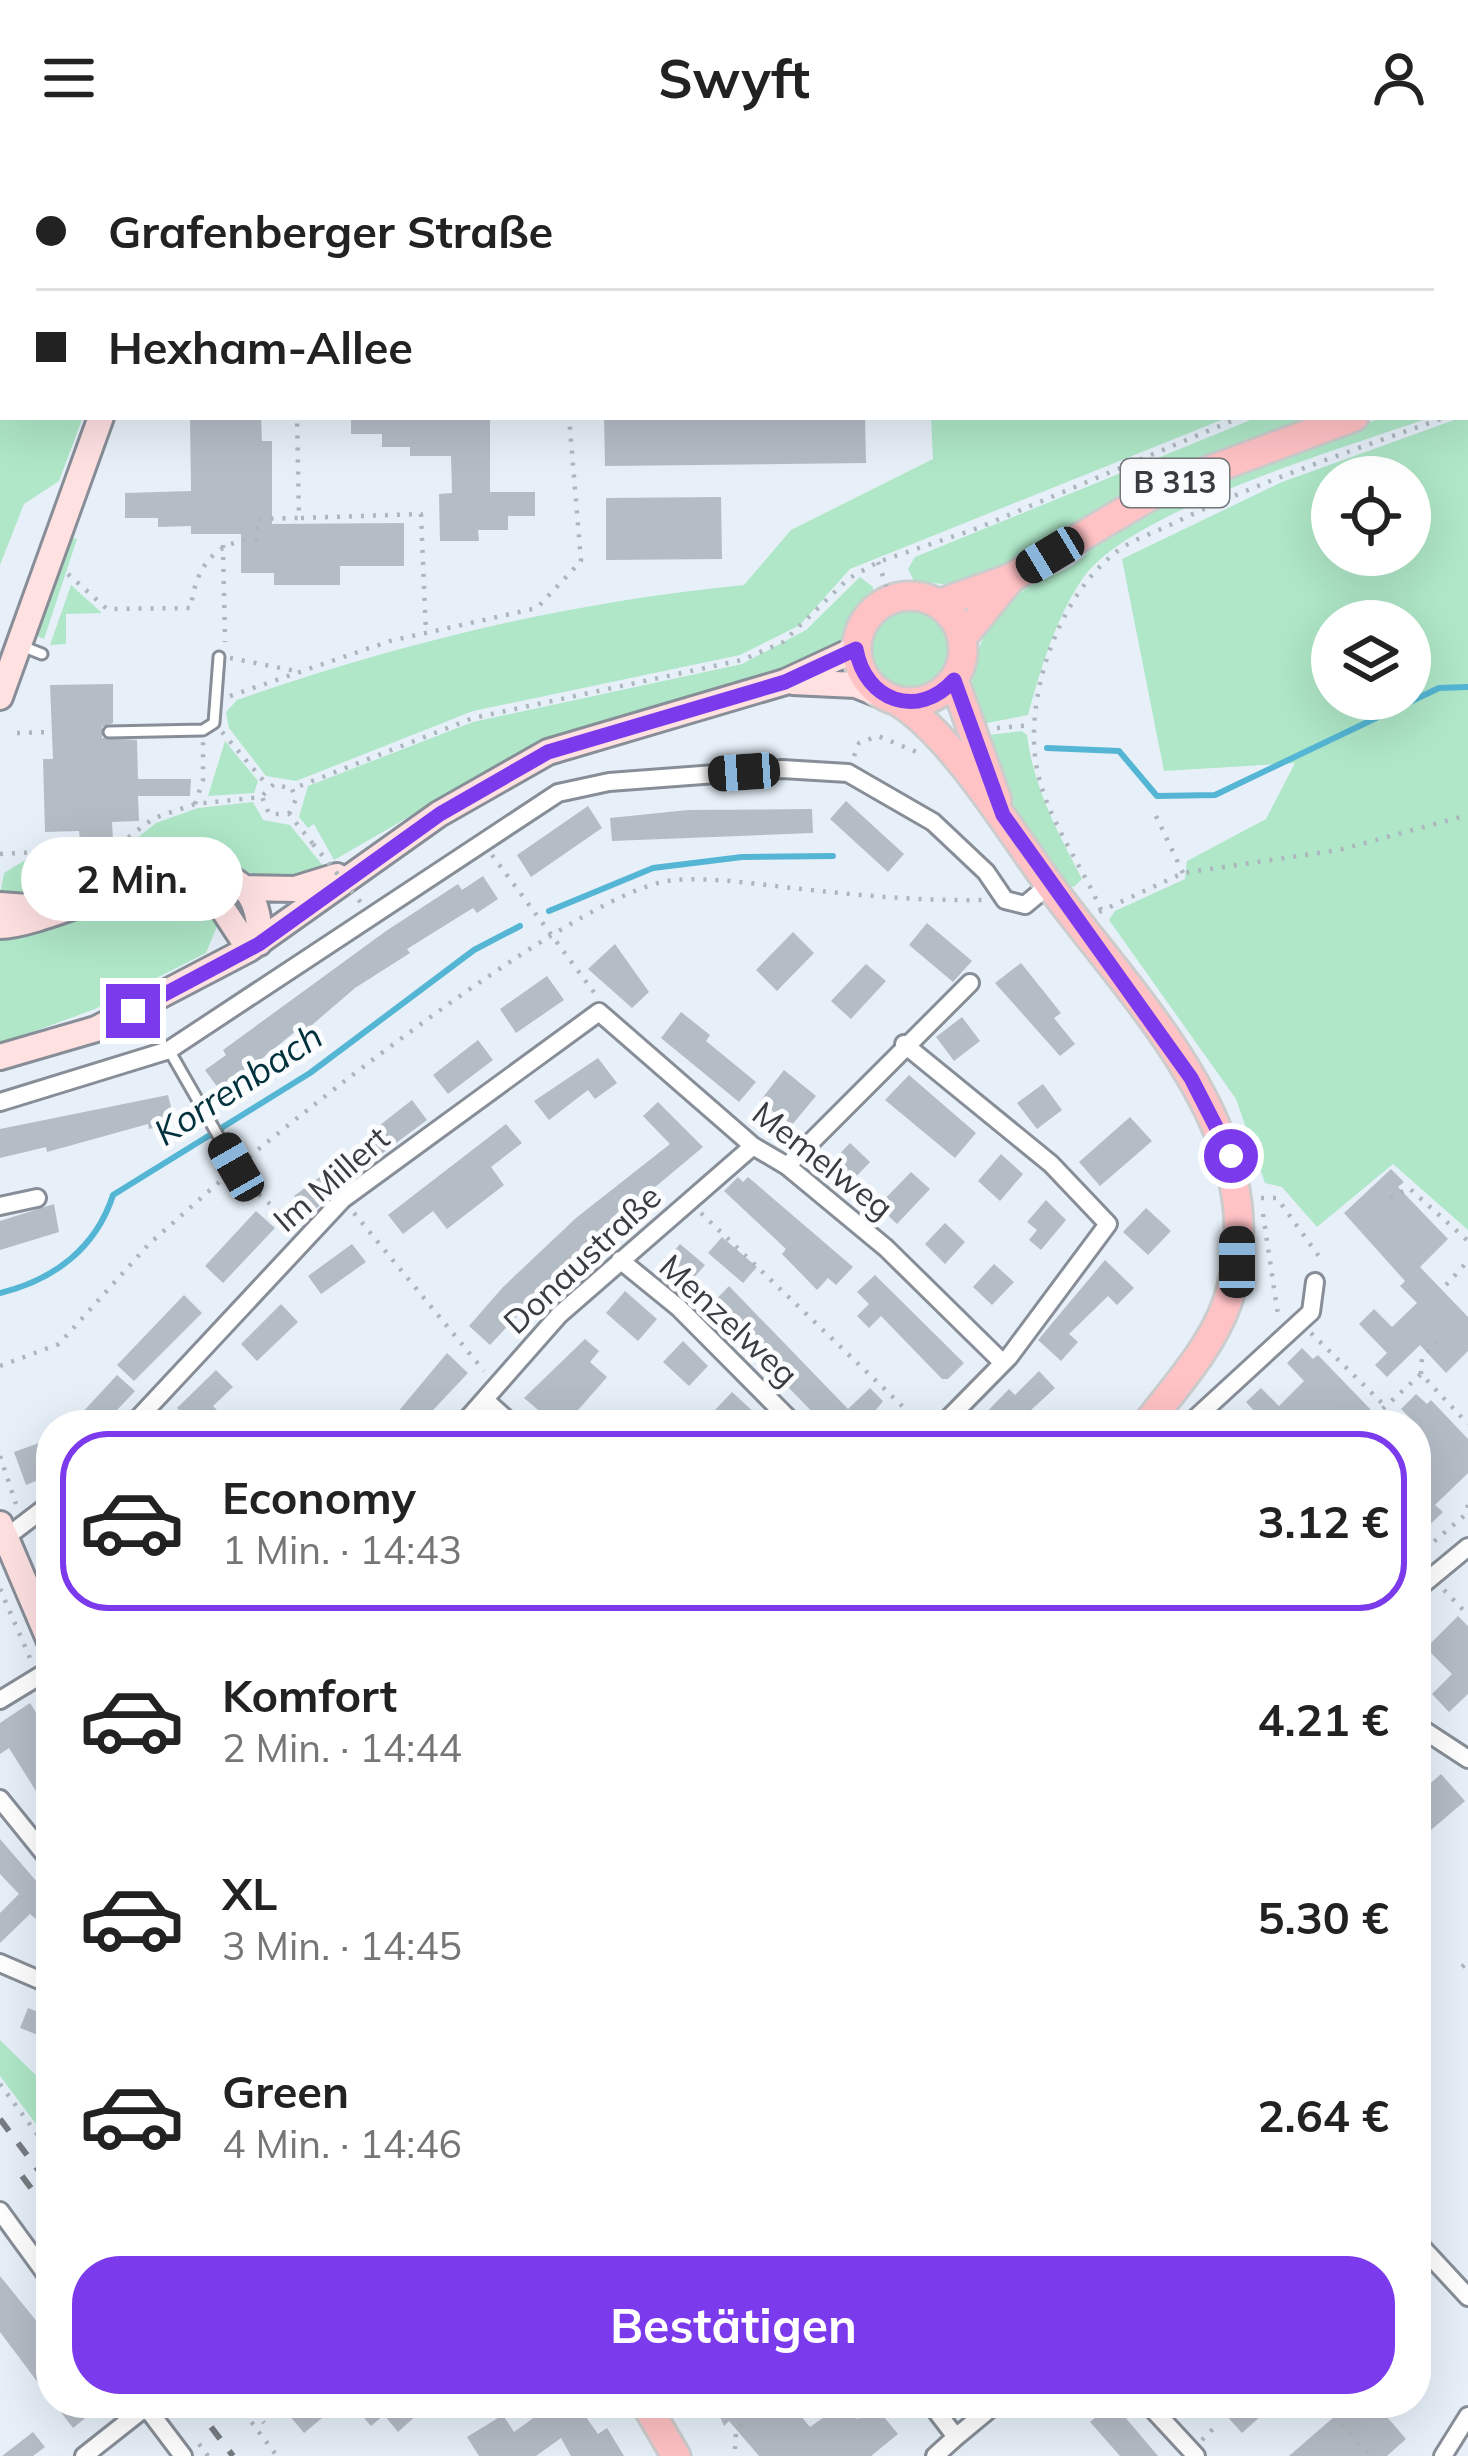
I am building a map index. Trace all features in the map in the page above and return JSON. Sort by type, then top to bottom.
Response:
[{"type":"main road","name":"B 313","points":[[938,604],[1011,578],[1167,486],[1346,420]]},
{"type":"main road","name":"B 313","points":[[962,638],[1011,578]]},
{"type":"main road","points":[[1003,815],[954,680],[962,638],[938,604],[907,596],[892,599],[865,620],[856,649],[859,668],[889,698],[919,715],[1003,815],[1191,1078],[1231,1156],[1237,1262],[1226,1306],[1196,1360],[1158,1410]]},
{"type":"main road","points":[[889,698],[932,698],[954,680]]},
{"type":"main road","points":[[654,2418],[676,2456]]},
{"type":"street","points":[[0,697],[31,649],[99,420]]},
{"type":"street","points":[[0,1057],[95,1029],[254,946],[356,869],[548,752],[785,682],[856,649]]},
{"type":"street","points":[[785,682],[856,686],[889,698]]},
{"type":"street","points":[[0,1102],[169,1050],[558,793],[609,782],[782,769],[848,772],[933,822],[986,872],[1005,900],[1024,905],[1049,885]]},
{"type":"street","points":[[243,888],[295,890],[356,869]]},
{"type":"street","points":[[0,926],[33,924],[169,877],[215,873],[243,888],[257,907],[254,946]]},
{"type":"street","points":[[169,877],[215,896],[254,946]]},
{"type":"street","points":[[0,905],[69,909]]},
{"type":"street","points":[[788,1166],[970,982]]},
{"type":"street","name":"Memelweg","points":[[599,1012],[752,1146],[788,1166],[886,1248],[1003,1364]]},
{"type":"street","name":"Im Millert","points":[[146,1410],[343,1199],[599,1012]]},
{"type":"street","points":[[904,1044],[1051,1164],[1108,1224],[1003,1364],[957,1410]]},
{"type":"street","name":"Donaustraße","points":[[476,1410],[559,1315],[752,1146]]},
{"type":"street","points":[[0,1205],[37,1198]]},
{"type":"street","name":"Menzelweg","points":[[620,1260],[689,1318],[780,1410]]},
{"type":"street","points":[[1204,1410],[1311,1312],[1315,1282]]},
{"type":"street","points":[[491,1393],[502,1410]]},
{"type":"street","points":[[36,1513],[9,1530],[36,1603]]},
{"type":"street","points":[[1431,1577],[1468,1547]]},
{"type":"street","points":[[0,1700],[36,1678]]},
{"type":"street","points":[[1431,1735],[1468,1759]]},
{"type":"street","points":[[0,1799],[36,1843]]},
{"type":"street","points":[[0,1963],[36,1979]]},
{"type":"street","points":[[0,2211],[36,2260]]},
{"type":"street","points":[[1431,2257],[1468,2296]]},
{"type":"street","points":[[1443,2456],[1468,2416]]},
{"type":"street","points":[[84,2456],[129,2418]]},
{"type":"street","points":[[155,2418],[183,2456]]},
{"type":"street","points":[[941,2418],[956,2437]]},
{"type":"street","points":[[934,2456],[979,2418]]},
{"type":"street","points":[[1161,2418],[1196,2456]]},
{"type":"lane","points":[[109,732],[203,730],[214,724],[222,657]]},
{"type":"lane","points":[[169,1050],[236,1167]]},
{"type":"path","points":[[297,420],[299,518]]},
{"type":"path","points":[[219,700],[426,634],[537,608],[581,561],[569,420]]},
{"type":"path","points":[[292,789],[473,718],[742,660],[783,643],[848,579],[878,562],[978,528],[1234,420]]},
{"type":"path","points":[[1438,420],[1280,477],[1117,550],[1088,579],[1051,651],[1032,724],[1037,770],[1051,812],[1101,911],[1183,873],[1339,850],[1468,815]]},
{"type":"path","points":[[68,574],[106,609],[191,608],[194,575],[223,545],[257,539],[257,519],[421,514],[426,634]]},
{"type":"path","points":[[223,545],[222,657],[298,672]]},
{"type":"path","points":[[878,562],[892,599]]},
{"type":"path","points":[[214,724],[268,786]]},
{"type":"path","points":[[980,731],[1032,724]]},
{"type":"path","points":[[195,804],[203,780],[203,730]]},
{"type":"path","points":[[17,733],[52,732]]},
{"type":"path","points":[[848,772],[868,737],[878,736],[925,753]]},
{"type":"path","points":[[262,797],[268,786],[280,783],[292,789],[296,799],[289,814]]},
{"type":"path","points":[[262,797],[269,814],[289,814]]},
{"type":"path","points":[[0,854],[114,848],[154,818],[195,804],[262,797]]},
{"type":"path","points":[[289,814],[362,904]]},
{"type":"path","points":[[1156,816],[1183,873]]},
{"type":"path","points":[[484,845],[549,939],[599,999],[599,1012]]},
{"type":"path","points":[[236,1167],[320,1098],[549,939],[629,890],[673,880],[909,901],[1005,900]]},
{"type":"path","points":[[0,1366],[59,1343],[149,1244],[232,1170],[306,1237]]},
{"type":"path","points":[[1390,1198],[1409,1188],[1468,1240]]},
{"type":"path","points":[[1237,1199],[1277,1198],[1323,1262]]},
{"type":"path","points":[[343,1199],[491,1393]]},
{"type":"path","points":[[688,1201],[907,1410]]},
{"type":"path","points":[[1446,1285],[1468,1262]]},
{"type":"path","points":[[1300,1322],[1384,1406]]},
{"type":"path","points":[[1380,1410],[1421,1374],[1422,1358],[1437,1342]]},
{"type":"path","points":[[1421,1374],[1468,1424]]},
{"type":"path","points":[[0,1456],[9,1530]]},
{"type":"path","points":[[1431,1544],[1465,1515],[1468,1505]]},
{"type":"path","points":[[1431,1577],[1468,1615]]},
{"type":"path","points":[[0,2084],[36,2133]]},
{"type":"path","points":[[249,2418],[278,2456]]},
{"type":"path","points":[[260,2418],[264,2423]]},
{"type":"path","points":[[735,2449],[736,2431],[746,2421]]},
{"type":"path","points":[[1341,2425],[1370,2456]]},
{"type":"green space","points":[[0,420],[82,420],[59,481],[24,504],[0,565]]},
{"type":"green space","points":[[931,420],[1222,420],[850,569],[800,625],[740,655],[473,711],[296,781],[266,776],[229,728],[226,712],[237,700],[361,660],[551,614],[744,585],[791,530],[933,459]]},
{"type":"green space","points":[[1251,420],[1309,420],[1160,476],[1017,561],[961,586],[914,581],[908,569],[915,557]]},
{"type":"green space","points":[[1375,420],[1423,420],[1244,483],[1146,528],[1108,553],[1083,578],[1064,610],[1028,715],[977,725],[975,665],[988,628],[1000,612],[1037,582],[1073,565],[1136,514],[1204,481]]},
{"type":"green space","points":[[1454,420],[1468,420],[1468,1230],[1393,1164],[1317,1227],[1282,1187],[1265,1183],[1236,1099],[1109,920],[1115,911],[1185,879],[1187,861],[1266,819],[1295,763],[1164,771],[1122,559],[1311,472],[1311,576],[1431,576],[1431,456],[1354,456]]},
{"type":"green space","points":[[72,538],[77,539],[44,639],[37,636]]},
{"type":"green space","points":[[860,577],[873,587],[873,595],[837,645],[803,662],[541,741],[334,860],[314,824],[308,828],[299,817],[308,786],[473,722],[742,664],[806,630]]},
{"type":"green space","points":[[71,585],[102,613],[66,614],[66,644],[50,645]]},
{"type":"green space","points":[[910,607],[940,619],[952,649],[940,679],[910,691],[880,679],[868,649],[880,619]]},
{"type":"green space","points":[[1021,731],[1027,735],[1048,809],[1082,879],[1074,887],[1067,886],[1015,808],[981,736]]},
{"type":"green space","points":[[225,741],[258,781],[254,793],[208,796]]},
{"type":"green space","points":[[253,802],[263,820],[290,825],[324,867],[283,880],[268,879],[211,858],[184,856],[69,892],[0,895],[4,873],[27,859],[117,854],[156,823],[198,808]]},
{"type":"green space","points":[[170,891],[196,893],[220,919],[206,953],[95,1009],[0,1044],[0,937],[44,929]]},
{"type":"green space","points":[[0,2040],[36,2075],[36,2124],[0,2076]]},
{"type":"building","points":[[190,420],[261,420],[262,441],[272,441],[272,524],[404,523],[404,566],[340,566],[340,585],[274,585],[274,573],[241,573],[241,534],[191,534],[191,526],[158,527],[158,518],[125,518],[125,493],[191,491]]},
{"type":"building","points":[[351,420],[490,420],[490,492],[535,492],[535,516],[508,516],[508,530],[478,530],[479,541],[440,541],[439,494],[452,493],[451,456],[410,456],[410,447],[382,447],[382,434],[351,434]]},
{"type":"building","points":[[604,420],[865,420],[866,463],[605,466]]},
{"type":"building","points":[[721,497],[722,559],[606,560],[606,498]]},
{"type":"building","points":[[113,684],[113,723],[102,727],[102,738],[137,740],[138,779],[191,779],[190,796],[138,796],[139,821],[112,822],[113,840],[80,841],[79,831],[45,832],[43,759],[53,759],[50,685]]},
{"type":"building","points":[[846,801],[904,854],[888,872],[830,819]]},
{"type":"building","points":[[588,806],[602,828],[531,877],[517,855]]},
{"type":"building","points":[[812,809],[813,833],[612,841],[610,818],[688,810]]},
{"type":"building","points":[[483,876],[498,899],[477,913],[473,908],[407,949],[410,953],[355,988],[305,1031],[302,1026],[221,1092],[205,1070],[226,1055],[223,1050],[386,931],[458,884],[462,890]]},
{"type":"building","points":[[927,923],[972,961],[953,982],[909,945]]},
{"type":"building","points":[[793,932],[814,953],[777,991],[756,970]]},
{"type":"building","points":[[615,944],[649,992],[632,1008],[588,969]]},
{"type":"building","points":[[1021,963],[1061,1013],[1054,1018],[1075,1044],[1060,1056],[995,983]]},
{"type":"building","points":[[866,964],[886,981],[851,1019],[831,1001]]},
{"type":"building","points":[[547,976],[564,1000],[516,1033],[500,1009]]},
{"type":"building","points":[[681,1012],[710,1035],[706,1041],[756,1082],[739,1102],[661,1038]]},
{"type":"building","points":[[962,1017],[980,1041],[954,1061],[936,1037]]},
{"type":"building","points":[[478,1040],[493,1060],[448,1094],[433,1075]]},
{"type":"building","points":[[598,1058],[617,1083],[595,1099],[588,1090],[549,1120],[534,1101]]},
{"type":"building","points":[[784,1070],[816,1096],[791,1126],[760,1101]]},
{"type":"building","points":[[909,1075],[976,1133],[955,1158],[885,1100]]},
{"type":"building","points":[[1043,1084],[1062,1110],[1037,1129],[1017,1103]]},
{"type":"building","points":[[168,1095],[175,1123],[149,1129],[148,1124],[47,1152],[46,1147],[0,1158],[0,1129]]},
{"type":"building","points":[[412,1100],[427,1120],[380,1155],[366,1136]]},
{"type":"building","points":[[658,1102],[703,1147],[575,1254],[490,1345],[469,1326],[503,1287],[576,1218],[670,1144],[643,1116]]},
{"type":"building","points":[[1130,1117],[1152,1141],[1100,1186],[1079,1162]]},
{"type":"building","points":[[506,1124],[522,1143],[491,1167],[504,1185],[447,1229],[433,1211],[403,1234],[388,1215]]},
{"type":"building","points":[[850,1143],[870,1162],[849,1184],[829,1165]]},
{"type":"building","points":[[1001,1154],[1023,1174],[1000,1201],[978,1181]]},
{"type":"building","points":[[341,1161],[353,1176],[309,1215],[294,1196]]},
{"type":"building","points":[[1391,1169],[1404,1182],[1398,1187],[1448,1239],[1420,1267],[1468,1317],[1468,1351],[1446,1373],[1420,1345],[1387,1377],[1375,1365],[1387,1353],[1359,1324],[1374,1309],[1392,1327],[1417,1303],[1400,1286],[1405,1281],[1344,1213]]},
{"type":"building","points":[[911,1172],[930,1189],[897,1224],[878,1206]]},
{"type":"building","points":[[738,1177],[743,1182],[748,1177],[853,1267],[836,1285],[828,1278],[817,1290],[782,1254],[786,1249],[724,1191]]},
{"type":"building","points":[[1046,1200],[1066,1220],[1041,1250],[1029,1240],[1037,1230],[1027,1222]]},
{"type":"building","points":[[54,1204],[59,1232],[0,1250],[0,1221]]},
{"type":"building","points":[[1146,1208],[1171,1231],[1148,1255],[1123,1232]]},
{"type":"building","points":[[256,1211],[275,1228],[223,1283],[205,1266]]},
{"type":"building","points":[[945,1223],[965,1242],[945,1264],[925,1244]]},
{"type":"building","points":[[722,1237],[757,1267],[743,1283],[708,1253]]},
{"type":"building","points":[[352,1244],[366,1262],[321,1294],[308,1276]]},
{"type":"building","points":[[680,1244],[705,1265],[686,1287],[661,1266]]},
{"type":"building","points":[[1105,1260],[1134,1288],[1117,1305],[1108,1296],[1069,1334],[1078,1342],[1061,1361],[1038,1340]]},
{"type":"building","points":[[994,1264],[1014,1282],[992,1305],[973,1287]]},
{"type":"building","points":[[875,1275],[964,1363],[948,1379],[942,1379],[881,1316],[869,1328],[857,1316],[869,1304],[857,1292]]},
{"type":"building","points":[[729,1286],[848,1409],[870,1388],[883,1401],[876,1410],[810,1410],[710,1306]]},
{"type":"building","points":[[625,1291],[657,1319],[638,1341],[606,1313]]},
{"type":"building","points":[[184,1295],[202,1313],[134,1381],[117,1365]]},
{"type":"building","points":[[281,1304],[298,1322],[257,1361],[241,1344]]},
{"type":"building","points":[[585,1339],[599,1351],[590,1362],[607,1377],[578,1410],[538,1410],[524,1398]]},
{"type":"building","points":[[683,1341],[708,1366],[689,1386],[663,1362]]},
{"type":"building","points":[[1302,1348],[1313,1359],[1318,1355],[1371,1410],[1253,1410],[1246,1402],[1261,1388],[1279,1406],[1304,1381],[1287,1363]]},
{"type":"building","points":[[447,1353],[468,1373],[433,1410],[400,1410]]},
{"type":"building","points":[[216,1370],[233,1387],[213,1406],[217,1410],[177,1408]]},
{"type":"building","points":[[1039,1371],[1055,1388],[1031,1410],[989,1410],[1009,1389],[1015,1395]]},
{"type":"building","points":[[117,1375],[135,1391],[117,1410],[85,1410]]},
{"type":"building","points":[[732,1392],[752,1410],[715,1410]]},
{"type":"building","points":[[1416,1394],[1427,1404],[1431,1400],[1468,1439],[1468,1473],[1435,1505],[1443,1512],[1431,1524],[1431,1410],[1401,1409]]},
{"type":"building","points":[[36,1444],[36,1481],[26,1485],[14,1452]]},
{"type":"building","points":[[1458,1616],[1468,1626],[1468,1694],[1449,1712],[1432,1694],[1452,1674],[1431,1653],[1431,1643]]},
{"type":"building","points":[[30,1703],[36,1712],[36,1791],[9,1748],[0,1754],[0,1723]]},
{"type":"building","points":[[1441,1774],[1465,1801],[1431,1830],[1431,1783]]},
{"type":"building","points":[[0,1839],[36,1881],[36,1919],[30,1914],[0,1943],[0,1913],[19,1894],[0,1874]]},
{"type":"building","points":[[28,2008],[36,2011],[36,2034],[20,2028]]},
{"type":"building","points":[[0,2276],[36,2320],[36,2380],[0,2332]]},
{"type":"building","points":[[65,2418],[85,2418],[73,2428]]},
{"type":"building","points":[[292,2418],[322,2418],[304,2433]]},
{"type":"building","points":[[386,2418],[413,2418],[398,2432]]},
{"type":"building","points":[[498,2418],[505,2418],[514,2432],[533,2418],[587,2418],[598,2434],[607,2428],[624,2456],[571,2456],[561,2438],[536,2456],[479,2456],[467,2437]]},
{"type":"building","points":[[721,2418],[802,2418],[810,2427],[823,2418],[885,2418],[898,2434],[871,2456],[759,2456],[729,2421],[724,2426]]},
{"type":"building","points":[[1126,2418],[1158,2456],[1120,2456],[1090,2422]]},
{"type":"building","points":[[1228,2418],[1259,2418],[1242,2433]]},
{"type":"building","points":[[1333,2418],[1388,2418],[1406,2439],[1387,2456],[1289,2456]]},
{"type":"building","points":[[33,2432],[45,2447],[33,2456],[2,2456]]},
{"type":"waterway","name":"Korrenbach","points":[[1047,748],[1119,751],[1157,796],[1215,795],[1439,688],[1468,687]]},
{"type":"waterway","name":"Korrenbach","points":[[549,911],[653,868],[742,857],[833,856]]},
{"type":"waterway","name":"Korrenbach","points":[[0,1293],[38,1280],[70,1259],[96,1231],[113,1195],[310,1073],[474,950],[520,926]]},
{"type":"railway","points":[[0,2119],[36,2167]]},
{"type":"railway","points":[[22,2176],[36,2195]]},
{"type":"railway","points":[[204,2418],[233,2456]]},
{"type":"route","points":[[133,1011],[259,944],[356,869],[548,752],[785,682],[856,649],[868,683],[897,701],[932,698],[954,680],[1003,815],[1191,1078],[1231,1156]]}]
